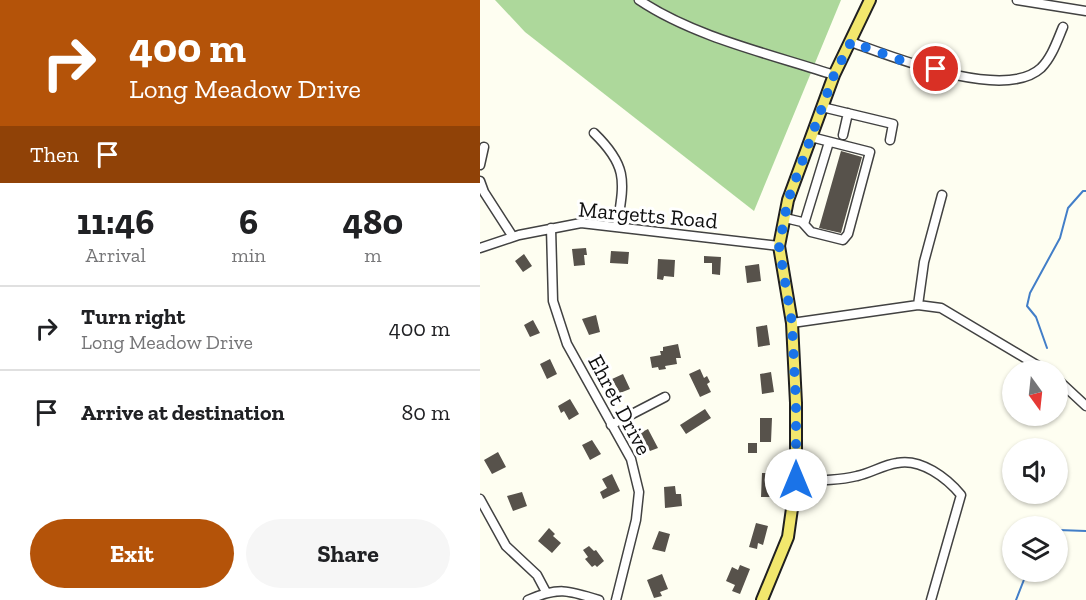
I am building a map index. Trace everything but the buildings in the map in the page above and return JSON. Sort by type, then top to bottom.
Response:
[{"type":"main road","points":[[762,600],[788,537],[796,480],[796,403],[792,323],[779,246],[788,200],[822,107],[834,75],[870,0]]},
{"type":"street","points":[[639,0],[661,15],[688,26],[834,75]]},
{"type":"street","points":[[1017,0],[1086,11]]},
{"type":"street","points":[[851,42],[903,61],[970,77],[1005,81],[1022,79],[1040,68],[1049,57],[1063,27]]},
{"type":"street","points":[[822,107],[893,124],[890,140]]},
{"type":"street","points":[[843,135],[848,113]]},
{"type":"street","points":[[594,133],[609,147],[623,178],[617,226]]},
{"type":"street","points":[[785,218],[804,224],[811,232],[834,238],[843,240],[848,234],[870,152],[811,137]]},
{"type":"street","points":[[804,224],[829,142]]},
{"type":"street","points":[[480,165],[484,147]]},
{"type":"street","points":[[480,181],[484,192],[513,237]]},
{"type":"street","points":[[918,305],[924,262],[942,195]]},
{"type":"street","name":"Margetts Road","points":[[480,248],[513,237],[581,223],[779,246]]},
{"type":"street","name":"Ehret Drive","points":[[551,228],[553,301],[567,344],[631,459],[639,492],[636,520],[616,600]]},
{"type":"street","points":[[792,323],[918,305],[932,306],[941,308],[1028,360]]},
{"type":"street","points":[[1068,389],[1086,406]]},
{"type":"street","points":[[611,424],[665,397]]},
{"type":"street","points":[[796,480],[840,480],[860,476],[900,462],[917,464],[934,471],[952,484],[962,495],[931,600]]},
{"type":"street","points":[[480,499],[506,546],[537,575],[546,592]]},
{"type":"street","points":[[528,600],[546,592],[566,590],[599,600]]},
{"type":"green space","points":[[495,0],[841,0],[754,211],[525,32]]},
{"type":"waterway","points":[[1047,348],[1036,317],[1027,306],[1030,293],[1060,238],[1068,208],[1083,191],[1086,191]]},
{"type":"waterway","points":[[1068,530],[1086,531]]},
{"type":"waterway","points":[[1016,600],[1023,582]]},
{"type":"route","points":[[796,480],[796,403],[792,323],[779,246],[788,200],[834,75],[851,42],[903,61],[936,69]]}]
